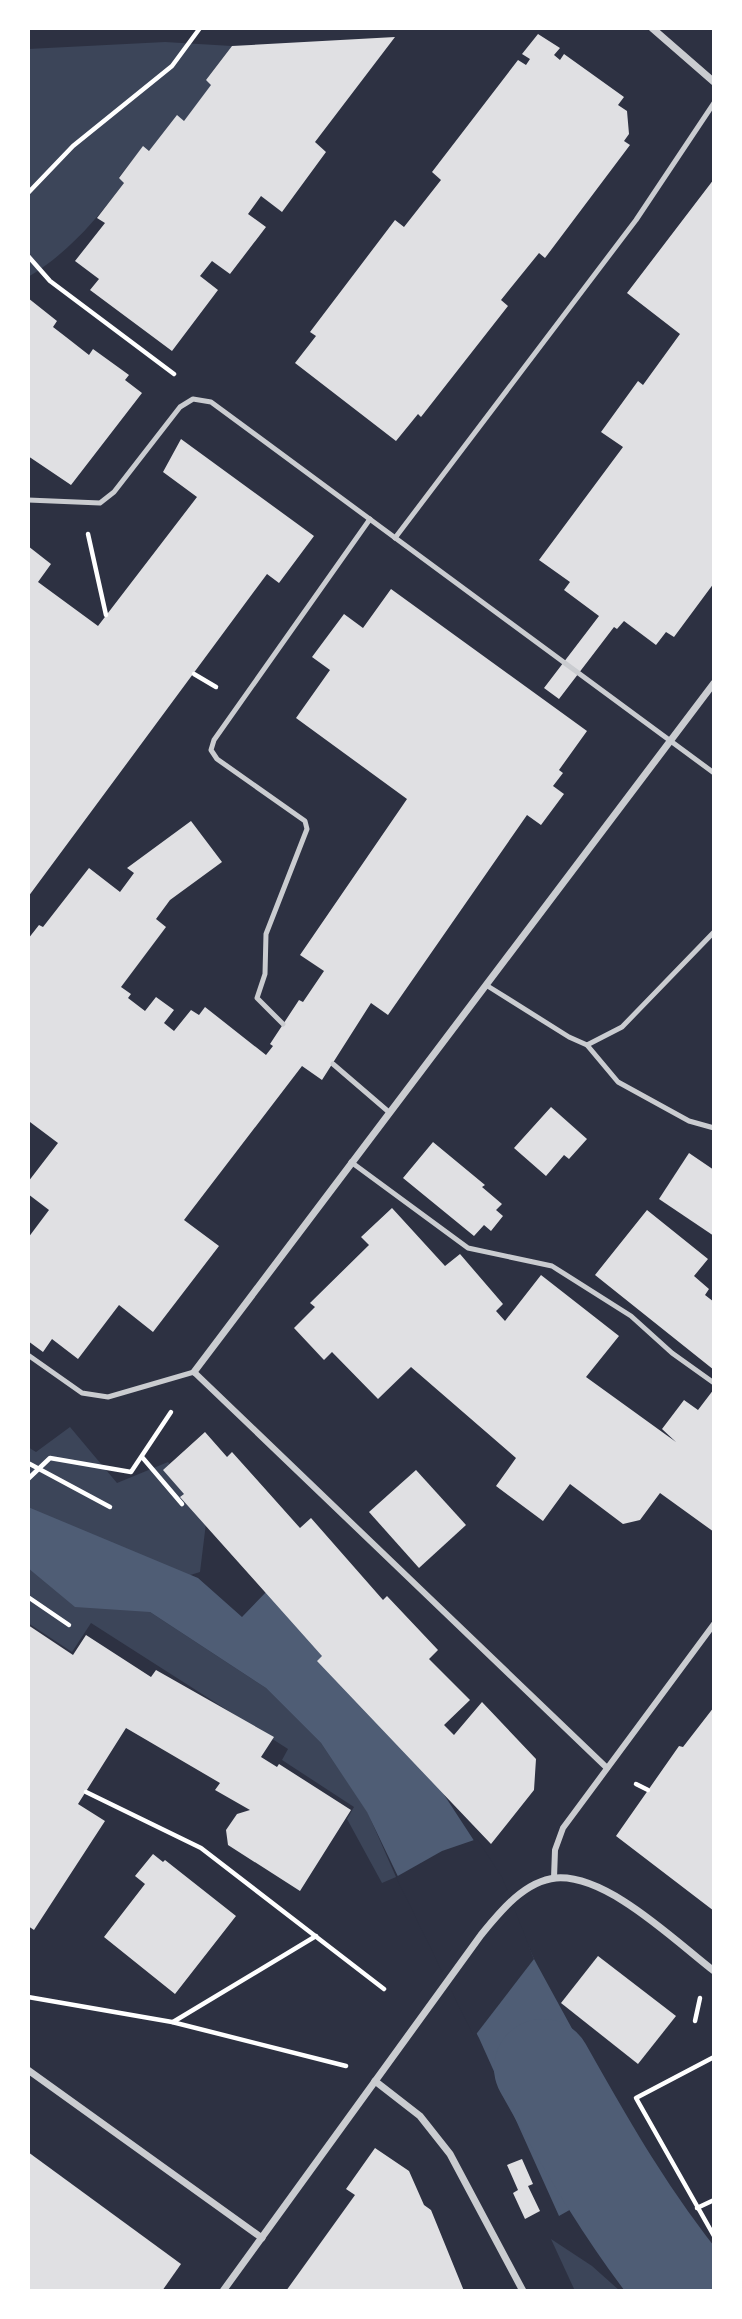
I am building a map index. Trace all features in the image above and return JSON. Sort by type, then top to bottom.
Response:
[{"type":"street","points":[[652,28],[714,82]]},
{"type":"street","points":[[607,1768],[194,1372],[714,683]]},
{"type":"street","points":[[554,1878],[555,1850],[563,1828],[714,1624]]},
{"type":"street","points":[[223,2291],[481,1935],[514,1899],[540,1882],[554,1878],[578,1879],[618,1897],[714,1971]]},
{"type":"street","points":[[28,2070],[262,2238]]},
{"type":"street","points":[[375,2081],[420,2116],[450,2154],[523,2291]]},
{"type":"lane","points":[[395,538],[636,220],[714,103]]},
{"type":"lane","points":[[28,499],[100,503],[114,492],[180,407],[193,399],[211,402],[714,773]]},
{"type":"lane","points":[[283,1024],[257,998],[265,974],[266,934],[307,829],[305,821],[217,759],[211,750],[214,740],[370,519]]},
{"type":"lane","points":[[587,1045],[622,1027],[714,932]]},
{"type":"lane","points":[[486,985],[569,1037],[587,1045],[618,1082],[689,1121],[714,1128]]},
{"type":"lane","points":[[333,1063],[390,1113]]},
{"type":"lane","points":[[351,1162],[468,1248],[552,1266],[631,1315],[672,1353],[714,1383]]},
{"type":"lane","points":[[28,1355],[82,1393],[108,1397],[194,1372]]},
{"type":"path","points":[[28,192],[73,146],[172,66],[200,28]]},
{"type":"path","points":[[28,256],[50,281],[211,402]]},
{"type":"path","points":[[81,504],[106,615]]},
{"type":"path","points":[[28,1479],[50,1458],[131,1472],[194,1372]]},
{"type":"path","points":[[142,1457],[182,1504]]},
{"type":"path","points":[[28,1463],[110,1507]]},
{"type":"path","points":[[28,1597],[69,1625]]},
{"type":"path","points":[[86,1793],[201,1847],[384,1989]]},
{"type":"path","points":[[172,2022],[316,1936]]},
{"type":"path","points":[[28,1997],[172,2022],[329,2060],[375,2081]]},
{"type":"path","points":[[714,2057],[636,2098],[714,2236]]},
{"type":"path","points":[[697,2208],[714,2200]]},
{"type":"shaded area","points":[[165,42],[232,46],[206,80],[213,84],[184,121],[149,151],[143,147],[119,177],[124,183],[92,223],[56,257],[28,277],[28,49]]},
{"type":"shaded area","points":[[70,1427],[117,1483],[168,1462],[191,1488],[207,1515],[200,1572],[145,1589],[150,1612],[266,1688],[321,1743],[367,1811],[396,1877],[382,1883],[347,1819],[354,1807],[282,1760],[288,1749],[91,1623],[72,1652],[28,1623],[28,1447],[36,1452]]},
{"type":"shaded area","points":[[28,1507],[198,1578],[242,1617],[270,1588],[424,1764],[499,1879],[534,1959],[647,2166],[559,2216],[479,2038],[367,1812],[321,1743],[266,1688],[150,1612],[75,1607],[28,1568]]},
{"type":"shaded area","points":[[658,2190],[702,2259],[699,2263],[714,2291],[647,2291],[591,2226]]},
{"type":"shaded area","points":[[551,2239],[592,2266],[620,2291],[575,2291]]},
{"type":"pier","points":[[477,1839],[502,1877],[534,1959],[474,2037],[396,1877],[442,1851]]},
{"type":"building","points":[[538,34],[560,48],[554,55],[560,60],[564,54],[624,97],[618,105],[627,111],[629,134],[624,141],[630,145],[545,258],[539,253],[501,300],[508,306],[421,417],[418,414],[396,441],[295,363],[316,336],[310,332],[395,220],[404,227],[441,180],[432,172],[518,60],[526,65],[530,59],[522,54]]},
{"type":"building","points":[[395,37],[315,142],[326,152],[282,212],[261,196],[248,214],[266,227],[230,274],[212,261],[200,276],[218,290],[172,351],[90,290],[99,279],[75,261],[105,223],[97,218],[124,183],[119,178],[143,146],[149,151],[177,115],[184,121],[211,85],[206,80],[232,46]]},
{"type":"building","points":[[714,179],[714,583],[674,637],[666,632],[656,645],[624,621],[617,629],[614,627],[559,699],[544,688],[599,616],[564,590],[570,582],[539,560],[623,447],[601,432],[638,381],[643,385],[680,334],[627,293]]},
{"type":"building","points":[[28,298],[57,321],[53,327],[89,355],[93,349],[129,375],[125,380],[142,393],[71,485],[28,456]]},
{"type":"building","points":[[181,439],[314,536],[279,583],[267,574],[28,897],[28,546],[51,564],[38,582],[98,626],[197,497],[163,472]]},
{"type":"building","points":[[391,589],[587,731],[559,770],[563,773],[553,786],[564,794],[541,825],[527,815],[388,1015],[371,1003],[322,1080],[302,1066],[184,1220],[219,1246],[153,1332],[119,1305],[78,1359],[52,1339],[43,1352],[28,1341],[28,1238],[49,1210],[28,1194],[28,1182],[58,1143],[30,1122],[28,1124],[28,939],[39,925],[43,927],[89,868],[120,892],[134,873],[127,868],[191,821],[222,862],[170,900],[156,919],[166,927],[121,987],[131,994],[128,998],[145,1011],[156,997],[174,1010],[164,1023],[174,1031],[191,1010],[199,1015],[205,1007],[266,1055],[273,1046],[270,1044],[299,1000],[303,1002],[324,971],[300,955],[407,799],[296,718],[330,670],[312,657],[344,614],[363,628]]},
{"type":"building","points":[[551,1107],[587,1139],[569,1159],[564,1155],[546,1176],[514,1148]]},
{"type":"building","points":[[433,1142],[485,1185],[482,1187],[502,1204],[496,1210],[503,1216],[491,1231],[484,1225],[474,1236],[403,1178]]},
{"type":"building","points":[[689,1153],[714,1170],[714,1236],[659,1199]]},
{"type":"building","points":[[392,1208],[445,1266],[460,1254],[503,1304],[496,1311],[505,1321],[541,1275],[619,1336],[586,1377],[676,1442],[662,1429],[684,1400],[698,1410],[714,1389],[714,1532],[660,1493],[640,1520],[623,1524],[570,1484],[543,1521],[496,1486],[516,1458],[411,1367],[378,1399],[332,1352],[324,1360],[294,1328],[315,1307],[310,1303],[369,1245],[361,1237]]},
{"type":"building","points":[[647,1210],[708,1259],[694,1276],[709,1289],[705,1295],[714,1302],[714,1370],[595,1275]]},
{"type":"building","points":[[205,1432],[227,1457],[232,1452],[300,1528],[311,1518],[383,1600],[387,1596],[438,1650],[429,1659],[470,1700],[444,1725],[454,1735],[482,1702],[536,1759],[534,1790],[491,1844],[317,1661],[322,1656],[180,1497],[184,1494],[163,1470]]},
{"type":"building","points":[[416,1470],[466,1525],[419,1568],[369,1512]]},
{"type":"building","points":[[28,1625],[73,1655],[86,1635],[151,1677],[156,1670],[274,1737],[261,1757],[277,1767],[279,1764],[351,1810],[300,1891],[228,1845],[226,1830],[237,1814],[250,1810],[215,1790],[220,1783],[126,1728],[78,1804],[105,1821],[34,1930],[28,1926]]},
{"type":"building","points":[[714,1707],[714,1911],[616,1836],[679,1746],[683,1747]]},
{"type":"building","points":[[153,1854],[163,1862],[165,1860],[236,1916],[175,1994],[104,1937],[145,1884],[135,1876]]},
{"type":"building","points":[[598,1956],[676,2016],[638,2064],[561,2003]]},
{"type":"building","points":[[375,2148],[409,2171],[424,2205],[431,2210],[464,2291],[286,2291],[355,2195],[346,2189]]},
{"type":"building","points":[[28,2152],[181,2264],[162,2291],[28,2291]]},
{"type":"building","points":[[522,2159],[533,2184],[528,2186],[540,2211],[525,2219],[513,2193],[518,2190],[507,2165]]},
{"type":"waterway","points":[[543,2068],[628,2210],[687,2291]]}]
